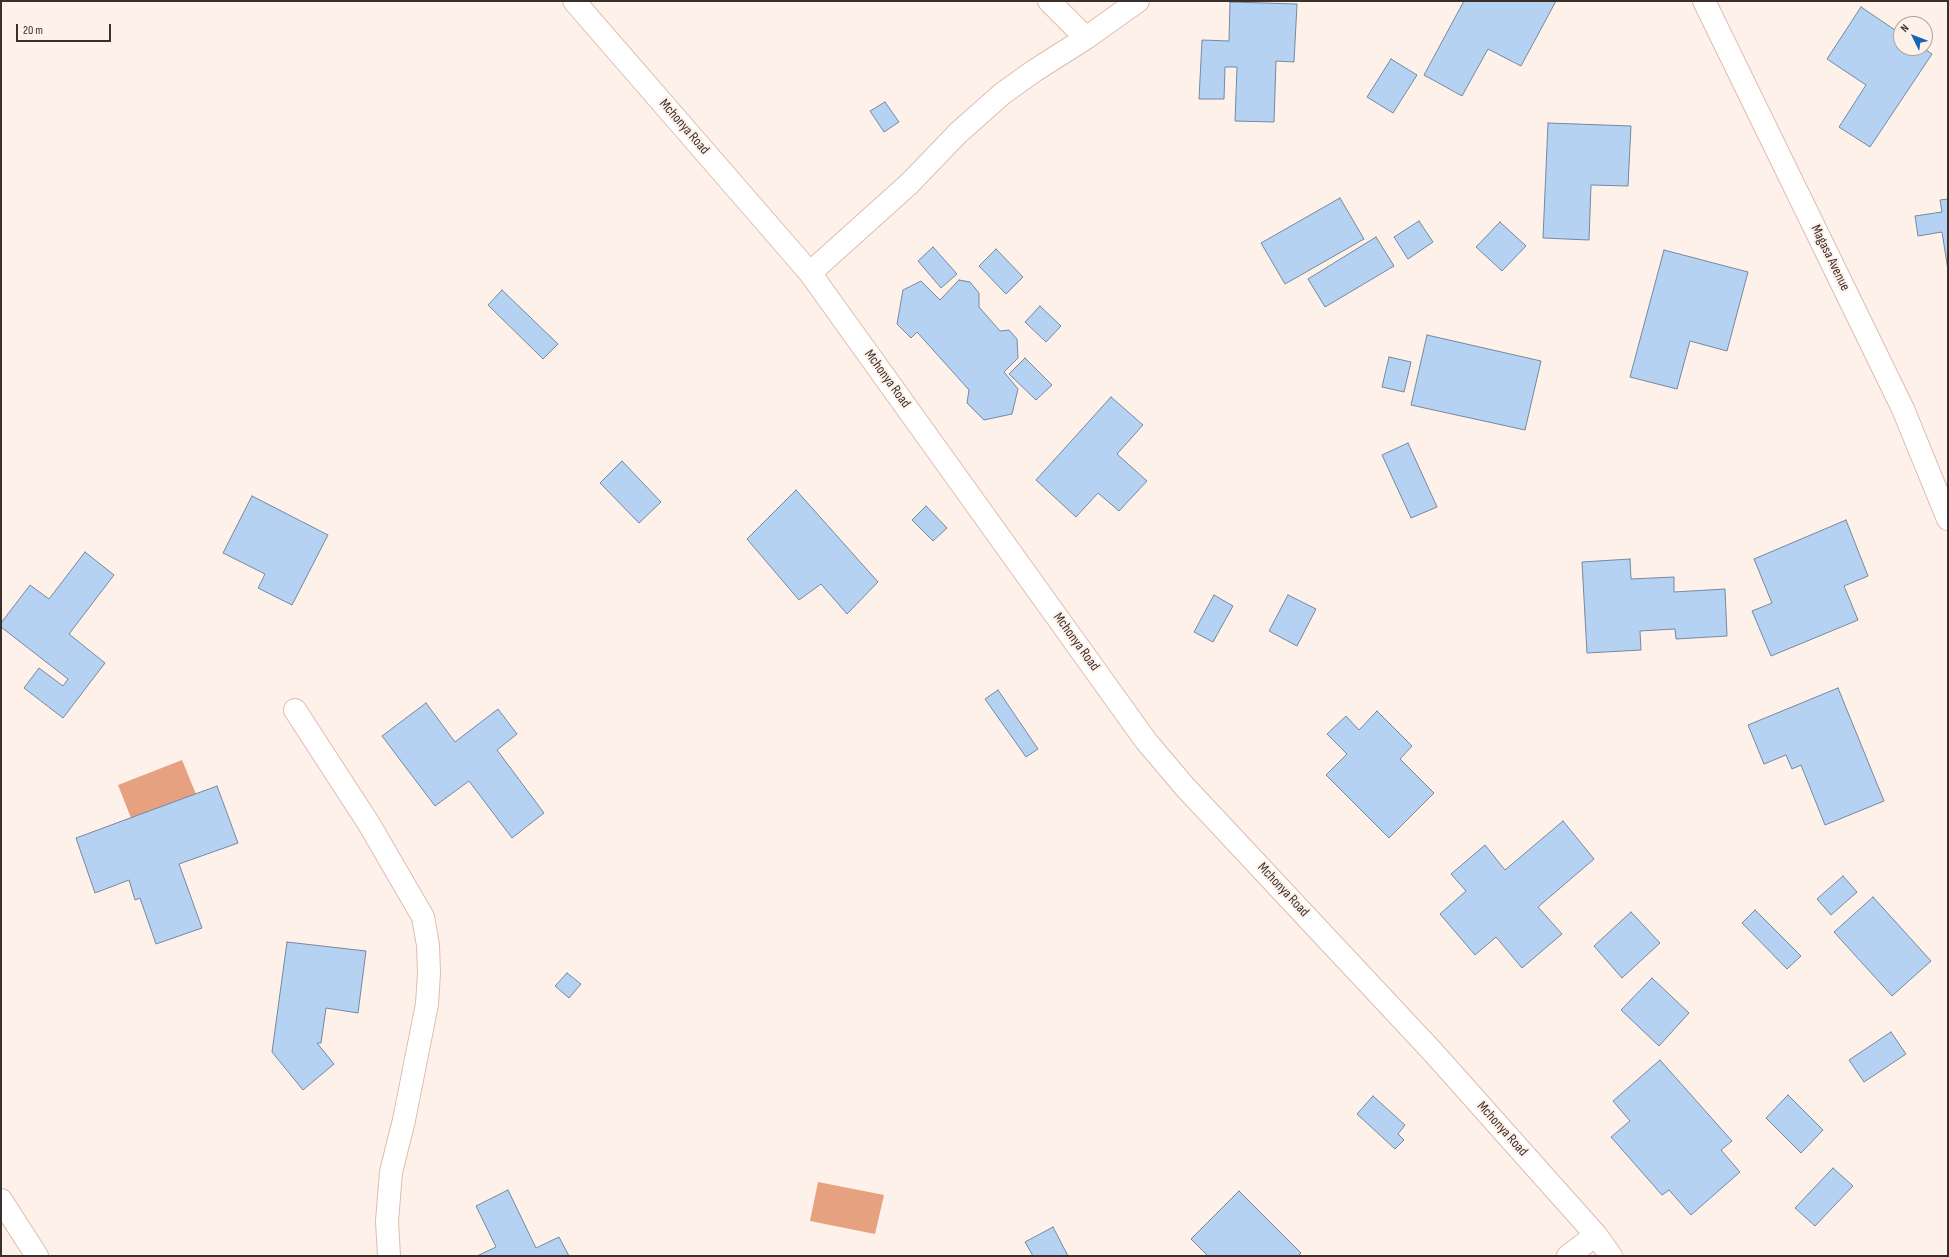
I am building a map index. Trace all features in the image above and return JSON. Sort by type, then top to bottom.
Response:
[{"type":"street","name":"Mchonya Road","points":[[574,1],[810,274],[1146,741],[1185,788],[1432,1051],[1596,1235],[1611,1256]]},
{"type":"street","points":[[1049,1],[1086,38]]},
{"type":"street","points":[[810,274],[910,183],[958,133],[1002,94],[1138,1]]},
{"type":"street","name":"Magasa Avenue","points":[[1704,1],[1903,409],[1948,519]]},
{"type":"street","points":[[295,710],[369,824],[423,917],[429,966],[427,1004],[404,1120],[391,1172],[387,1221],[389,1256]]},
{"type":"street","points":[[1,1200],[37,1256]]},
{"type":"street","points":[[1568,1256],[1596,1235]]},
{"type":"shaded area","points":[[182,760],[196,794],[131,818],[118,785]]},
{"type":"shaded area","points":[[818,1182],[884,1195],[875,1234],[810,1221]]},
{"type":"building","points":[[1464,1],[1556,1],[1521,66],[1488,49],[1462,96],[1424,75]]},
{"type":"building","points":[[1230,2],[1297,4],[1294,62],[1276,61],[1274,122],[1235,121],[1237,67],[1225,67],[1224,99],[1199,99],[1202,40],[1229,41]]},
{"type":"building","points":[[1861,7],[1893,29],[1893,56],[1931,56],[1870,147],[1839,127],[1866,85],[1827,59]]},
{"type":"building","points":[[1391,59],[1417,75],[1393,113],[1367,97]]},
{"type":"building","points":[[885,102],[899,122],[884,132],[870,111]]},
{"type":"building","points":[[1548,123],[1631,126],[1628,186],[1591,185],[1589,240],[1543,238]]},
{"type":"building","points":[[1340,198],[1364,239],[1285,284],[1261,243]]},
{"type":"building","points":[[1948,199],[1948,270],[1942,232],[1918,236],[1915,216],[1942,212],[1940,200]]},
{"type":"building","points":[[1419,221],[1433,242],[1408,259],[1394,237]]},
{"type":"building","points":[[1500,222],[1526,246],[1502,271],[1476,247]]},
{"type":"building","points":[[1376,237],[1394,266],[1325,307],[1308,279]]},
{"type":"building","points":[[933,247],[957,274],[941,288],[918,261]]},
{"type":"building","points":[[996,249],[1023,277],[1006,294],[979,266]]},
{"type":"building","points":[[1664,250],[1748,272],[1727,351],[1690,341],[1677,389],[1630,377]]},
{"type":"building","points":[[959,280],[970,282],[979,293],[979,307],[1000,331],[1009,330],[1017,339],[1018,358],[1004,372],[1018,389],[1012,414],[984,420],[967,403],[969,390],[917,332],[911,338],[897,324],[903,290],[921,281],[940,300]]},
{"type":"building","points":[[502,290],[558,344],[543,359],[488,305]]},
{"type":"building","points":[[1040,306],[1061,326],[1046,342],[1025,322]]},
{"type":"building","points":[[1427,335],[1541,361],[1525,430],[1411,405]]},
{"type":"building","points":[[1389,357],[1411,362],[1404,392],[1382,387]]},
{"type":"building","points":[[1025,358],[1052,385],[1036,400],[1009,374]]},
{"type":"building","points":[[1111,397],[1143,425],[1117,454],[1147,481],[1119,511],[1098,493],[1076,517],[1036,480]]},
{"type":"building","points":[[1408,443],[1437,507],[1411,518],[1382,455]]},
{"type":"building","points":[[622,461],[661,502],[639,523],[600,483]]},
{"type":"building","points":[[796,490],[878,582],[847,614],[821,584],[799,600],[747,539]]},
{"type":"building","points":[[252,496],[328,535],[292,605],[258,588],[265,574],[223,553]]},
{"type":"building","points":[[926,506],[947,528],[933,541],[912,520]]},
{"type":"building","points":[[1846,520],[1868,576],[1844,586],[1858,620],[1771,656],[1752,611],[1772,603],[1754,559]]},
{"type":"building","points":[[85,552],[114,575],[69,634],[105,663],[63,718],[24,688],[39,668],[63,686],[68,679],[1,627],[1,623],[30,585],[49,599]]},
{"type":"building","points":[[1630,559],[1631,579],[1674,577],[1674,592],[1725,589],[1727,636],[1676,639],[1675,629],[1640,631],[1641,650],[1587,653],[1582,562]]},
{"type":"building","points":[[1214,595],[1233,606],[1213,642],[1194,632]]},
{"type":"building","points":[[1288,595],[1316,609],[1297,646],[1269,631]]},
{"type":"building","points":[[1838,688],[1884,801],[1825,825],[1801,765],[1792,769],[1786,755],[1764,764],[1748,725]]},
{"type":"building","points":[[998,690],[1038,749],[1026,757],[985,699]]},
{"type":"building","points":[[426,703],[455,742],[498,709],[517,734],[497,750],[544,813],[512,838],[469,781],[435,806],[382,736]]},
{"type":"building","points":[[1377,711],[1412,746],[1400,759],[1434,793],[1389,838],[1326,775],[1347,754],[1327,734],[1346,716],[1359,730]]},
{"type":"building","points":[[217,786],[238,843],[179,864],[202,928],[156,944],[140,898],[135,900],[129,880],[95,893],[76,838]]},
{"type":"building","points":[[1563,821],[1594,859],[1538,907],[1562,934],[1522,968],[1496,937],[1475,955],[1440,914],[1466,891],[1451,874],[1485,845],[1505,870]]},
{"type":"building","points":[[1843,876],[1857,892],[1831,915],[1817,899]]},
{"type":"building","points":[[1873,897],[1931,961],[1892,996],[1834,932]]},
{"type":"building","points":[[1755,910],[1801,956],[1787,969],[1742,923]]},
{"type":"building","points":[[1631,912],[1660,943],[1622,978],[1594,946]]},
{"type":"building","points":[[287,942],[366,951],[358,1013],[326,1008],[321,1043],[317,1043],[334,1064],[303,1090],[272,1052]]},
{"type":"building","points":[[567,973],[581,984],[569,998],[555,986]]},
{"type":"building","points":[[1652,978],[1689,1013],[1659,1046],[1621,1010]]},
{"type":"building","points":[[1891,1032],[1906,1054],[1864,1082],[1849,1060]]},
{"type":"building","points":[[1660,1060],[1732,1141],[1721,1150],[1740,1172],[1691,1215],[1669,1190],[1662,1195],[1611,1137],[1630,1121],[1613,1101]]},
{"type":"building","points":[[1788,1095],[1823,1130],[1801,1153],[1766,1118]]},
{"type":"building","points":[[1373,1096],[1405,1125],[1398,1134],[1404,1140],[1395,1149],[1357,1114]]},
{"type":"building","points":[[1833,1168],[1853,1186],[1815,1226],[1795,1208]]},
{"type":"building","points":[[508,1190],[536,1248],[559,1237],[569,1256],[477,1256],[496,1247],[476,1206]]},
{"type":"building","points":[[1239,1191],[1301,1253],[1298,1256],[1208,1256],[1191,1239]]},
{"type":"building","points":[[1053,1227],[1068,1256],[1033,1256],[1025,1242]]}]
